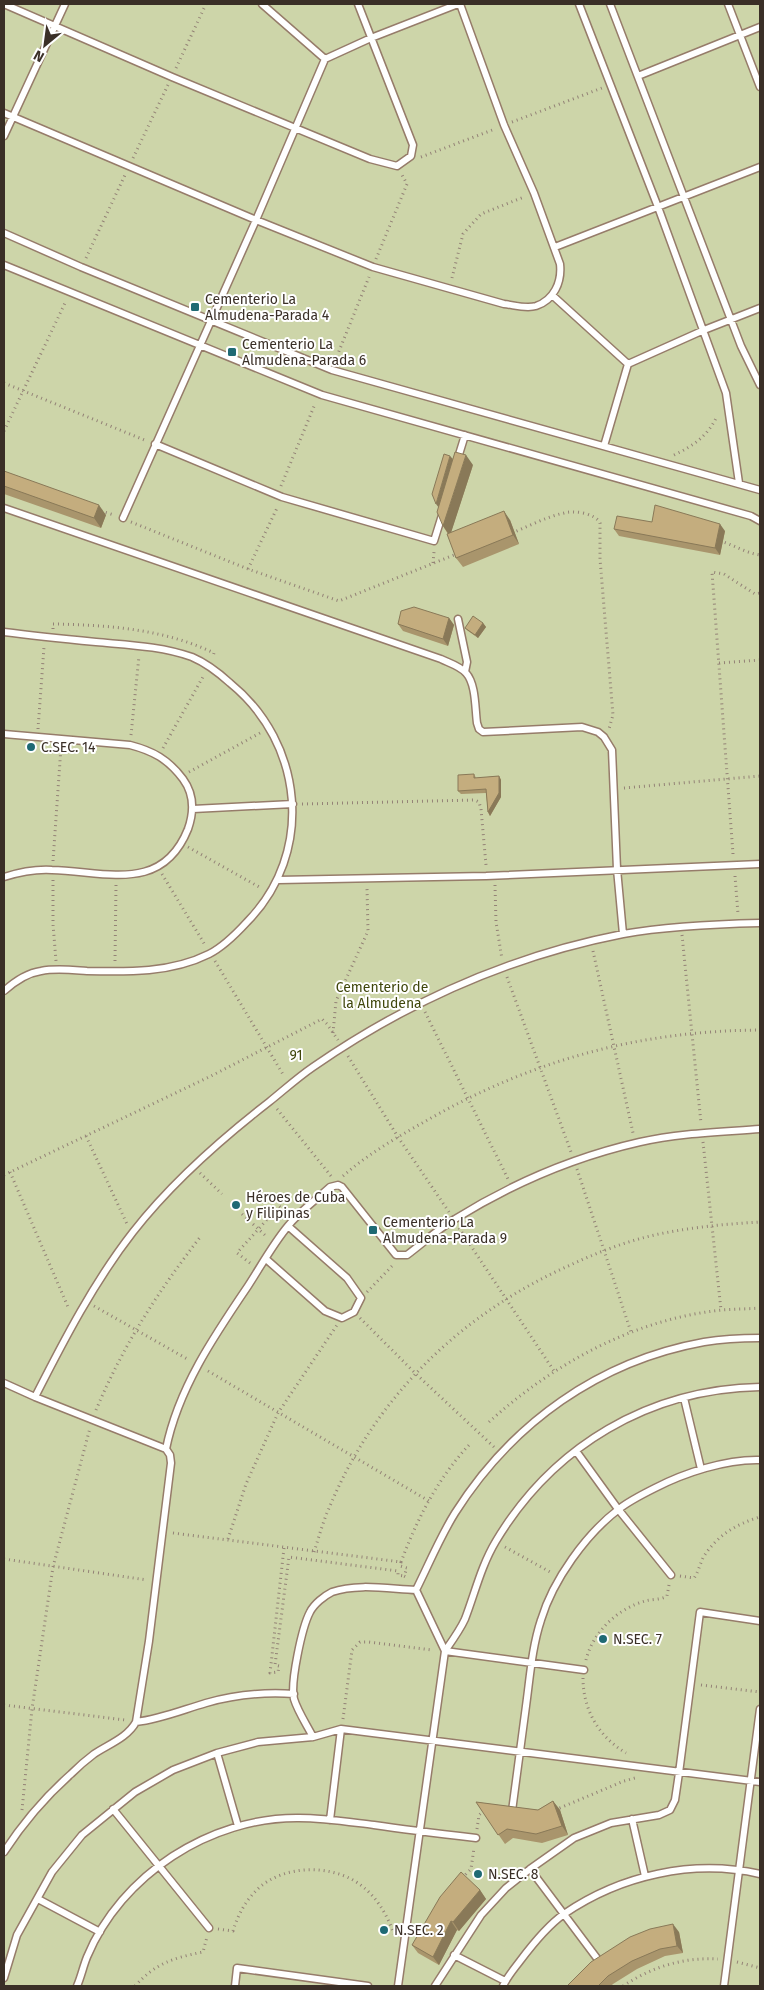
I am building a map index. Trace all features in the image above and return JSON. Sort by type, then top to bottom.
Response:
[{"type":"lane","points":[[4,4],[295,129],[384,164],[397,166],[411,156],[413,145],[358,4]]},
{"type":"lane","points":[[4,136],[65,4]]},
{"type":"lane","points":[[262,4],[325,59]]},
{"type":"lane","points":[[4,113],[256,220],[373,267],[504,304],[525,307],[536,306],[552,295],[557,288],[561,272],[555,247],[504,125],[459,4],[371,38],[325,59],[256,220],[123,518]]},
{"type":"lane","points":[[580,4],[658,207],[726,393],[739,484]]},
{"type":"lane","points":[[610,4],[740,346],[760,385]]},
{"type":"lane","points":[[728,4],[760,87]]},
{"type":"lane","points":[[638,76],[760,27]]},
{"type":"lane","points":[[555,247],[760,167]]},
{"type":"lane","points":[[4,233],[81,267],[332,370],[760,490]]},
{"type":"lane","points":[[4,265],[322,395],[750,516],[760,521]]},
{"type":"lane","points":[[552,295],[628,364]]},
{"type":"lane","points":[[604,446],[628,364],[704,330],[760,308]]},
{"type":"lane","points":[[455,470],[465,435]]},
{"type":"lane","points":[[155,444],[282,497],[434,541],[444,506]]},
{"type":"lane","points":[[4,508],[442,659],[465,672],[472,686],[479,728],[483,732],[575,726],[591,728],[604,737],[612,750],[617,869],[623,934]]},
{"type":"lane","points":[[458,619],[467,662],[465,672]]},
{"type":"lane","points":[[4,632],[140,646],[192,657],[209,666],[243,694],[264,719],[280,747],[289,776],[293,804],[289,845],[278,880],[257,913],[240,930],[210,953],[166,968],[149,971],[55,969],[40,971],[31,974],[4,991]]},
{"type":"lane","points":[[4,734],[130,745],[146,749],[159,755],[176,769],[188,790],[193,809],[181,843],[173,854],[158,867],[136,875],[116,876],[32,870],[4,877]]},
{"type":"lane","points":[[193,809],[293,804]]},
{"type":"lane","points":[[278,880],[486,876],[760,864]]},
{"type":"lane","points":[[35,1398],[86,1302],[132,1234],[169,1191],[228,1134],[311,1068],[365,1033],[420,1002],[503,966],[623,934],[681,927],[760,923]]},
{"type":"lane","points":[[166,1449],[171,1425],[198,1365],[227,1317],[288,1226],[334,1184],[342,1187],[396,1255],[402,1256],[407,1255],[454,1220],[512,1186],[574,1160],[635,1144],[702,1133],[760,1129]]},
{"type":"lane","points":[[266,1258],[325,1311],[342,1318],[354,1312],[361,1298],[347,1278],[288,1226]]},
{"type":"lane","points":[[416,1590],[436,1547],[474,1485],[500,1452],[539,1416],[574,1391],[635,1361],[704,1342],[760,1338]]},
{"type":"lane","points":[[4,1383],[35,1398],[166,1449],[170,1455],[171,1463],[149,1640],[136,1722],[131,1731],[94,1754],[70,1774],[38,1806],[4,1852]]},
{"type":"lane","points":[[398,1986],[445,1651],[465,1618],[484,1565],[496,1542],[519,1507],[532,1492],[576,1451],[623,1419],[654,1406],[715,1390],[760,1387]]},
{"type":"lane","points":[[684,1398],[701,1469]]},
{"type":"lane","points":[[576,1451],[618,1509],[671,1575]]},
{"type":"lane","points":[[512,1811],[531,1664],[541,1619],[560,1577],[584,1544],[618,1509],[670,1480],[701,1469],[760,1460]]},
{"type":"lane","points":[[313,1737],[294,1698],[295,1679],[304,1627],[311,1610],[330,1593],[348,1589],[416,1590]]},
{"type":"lane","points":[[416,1590],[445,1651]]},
{"type":"lane","points":[[435,1986],[480,1915],[506,1888],[530,1869],[574,1838],[611,1824],[659,1815],[670,1810],[675,1800],[679,1774],[700,1612],[760,1621]]},
{"type":"lane","points":[[445,1651],[584,1670]]},
{"type":"lane","points":[[136,1722],[155,1720],[216,1701],[267,1692],[294,1694]]},
{"type":"lane","points":[[724,1986],[760,1709]]},
{"type":"lane","points":[[330,1820],[341,1729]]},
{"type":"lane","points":[[4,1978],[17,1935],[52,1872],[82,1835],[135,1792],[173,1770],[217,1753],[258,1742],[313,1737],[341,1729],[520,1753],[636,1766],[679,1774],[760,1782]]},
{"type":"lane","points":[[217,1753],[238,1826]]},
{"type":"lane","points":[[113,1809],[209,1928]]},
{"type":"lane","points":[[78,1986],[87,1957],[100,1932],[116,1908],[135,1887],[158,1866],[182,1850],[238,1826],[266,1820],[298,1818],[330,1820],[476,1838]]},
{"type":"lane","points":[[632,1819],[645,1876]]},
{"type":"lane","points":[[454,1955],[504,1984],[531,1946],[563,1915],[602,1892],[645,1876],[691,1868],[738,1869],[760,1874]]},
{"type":"lane","points":[[530,1869],[599,1961]]},
{"type":"lane","points":[[38,1899],[100,1932]]},
{"type":"lane","points":[[234,1986],[237,1968],[310,1983],[368,1986]]},
{"type":"path","points":[[81,267],[206,4]]},
{"type":"path","points":[[449,289],[464,234],[481,214],[534,193]]},
{"type":"path","points":[[4,431],[70,293]]},
{"type":"path","points":[[4,383],[155,444]]},
{"type":"path","points":[[662,461],[686,450],[699,441],[710,430],[719,409]]},
{"type":"path","points":[[282,484],[313,413]]},
{"type":"path","points":[[248,569],[282,497]]},
{"type":"path","points":[[96,509],[123,518],[248,569],[339,601],[460,553]]},
{"type":"path","points":[[504,536],[566,512],[592,515],[597,518],[601,528],[600,559],[613,715]]},
{"type":"path","points":[[713,540],[730,544],[760,556]]},
{"type":"path","points":[[738,924],[712,572],[724,574],[760,597]]},
{"type":"path","points":[[755,594],[760,593]]},
{"type":"path","points":[[53,624],[80,624],[167,635],[192,642],[214,653]]},
{"type":"path","points":[[37,737],[45,637]]},
{"type":"path","points":[[130,745],[140,646]]},
{"type":"path","points":[[718,663],[760,660]]},
{"type":"path","points":[[159,755],[209,666]]},
{"type":"path","points":[[181,777],[269,728]]},
{"type":"path","points":[[55,969],[53,870],[61,748]]},
{"type":"path","points":[[613,789],[760,776]]},
{"type":"path","points":[[293,804],[475,800],[479,802],[481,809],[486,876]]},
{"type":"path","points":[[181,843],[270,894]]},
{"type":"path","points":[[158,867],[289,1086]]},
{"type":"path","points":[[495,875],[496,922],[503,966],[574,1160],[631,1332]]},
{"type":"path","points":[[114,971],[116,876]]},
{"type":"path","points":[[333,1033],[336,1001],[368,931],[367,878]]},
{"type":"path","points":[[681,927],[721,1310]]},
{"type":"path","points":[[591,942],[635,1144]]},
{"type":"path","points":[[420,1002],[512,1186]]},
{"type":"path","points":[[4,1176],[322,1019],[333,1033],[398,1137],[554,1372]]},
{"type":"path","points":[[271,1100],[332,1178],[334,1184],[349,1171],[398,1137],[468,1097],[576,1054],[614,1045],[693,1032],[760,1030]]},
{"type":"path","points":[[86,1136],[132,1234]]},
{"type":"path","points":[[10,1172],[68,1307],[79,1315]]},
{"type":"path","points":[[202,1175],[222,1194]]},
{"type":"path","points":[[247,1262],[237,1253],[279,1206],[284,1210]]},
{"type":"path","points":[[242,1214],[263,1232]]},
{"type":"path","points":[[314,1552],[329,1507],[354,1458],[384,1411],[415,1373],[452,1339],[505,1298],[604,1249],[657,1234],[711,1225],[760,1222]]},
{"type":"path","points":[[20,1828],[32,1709],[53,1567],[92,1420],[111,1376],[135,1330],[168,1279],[201,1236]]},
{"type":"path","points":[[361,1298],[402,1256]]},
{"type":"path","points":[[86,1302],[198,1365],[429,1501]]},
{"type":"path","points":[[489,1422],[517,1398],[554,1372],[590,1351],[631,1332],[674,1319],[721,1310],[760,1308]]},
{"type":"path","points":[[354,1312],[484,1438]]},
{"type":"path","points":[[228,1540],[246,1484],[278,1413],[342,1318]]},
{"type":"path","points":[[405,1575],[407,1568],[400,1566],[408,1541],[429,1501],[445,1476],[471,1443]]},
{"type":"path","points":[[632,1756],[617,1748],[606,1739],[592,1719],[584,1692],[584,1670],[588,1653],[603,1627],[622,1611],[644,1601],[667,1596],[671,1575],[694,1578],[703,1558],[716,1541],[740,1523],[760,1517]]},
{"type":"path","points":[[162,1532],[401,1562]]},
{"type":"path","points":[[496,1542],[560,1577]]},
{"type":"path","points":[[276,1672],[270,1673],[269,1667],[284,1548]]},
{"type":"path","points":[[4,1560],[155,1581]]},
{"type":"path","points":[[341,1729],[352,1650],[355,1645],[369,1642],[445,1651]]},
{"type":"path","points":[[691,1684],[760,1692]]},
{"type":"path","points":[[4,1705],[136,1722]]},
{"type":"path","points":[[553,1811],[624,1781],[642,1777]]},
{"type":"path","points":[[460,1881],[471,1869],[479,1815],[486,1808],[512,1811]]},
{"type":"path","points":[[134,1986],[156,1967],[176,1958],[203,1952],[209,1928],[233,1931],[246,1902],[262,1885],[284,1874],[300,1870],[333,1872],[353,1880],[366,1890],[386,1914],[395,1941]]},
{"type":"path","points":[[623,1986],[649,1971],[672,1963],[695,1959],[727,1960],[760,1968]]},
{"type":"green space","name":"Cementerio de la Almudena","points":[[4,4],[760,4],[760,1986],[4,1986]]},
{"type":"building","points":[[455,452],[466,455],[443,526],[437,512]]},
{"type":"building","points":[[444,454],[450,456],[436,504],[432,494]]},
{"type":"building","points":[[4,471],[99,505],[94,518],[4,486]]},
{"type":"building","points":[[655,505],[720,524],[715,548],[614,529],[617,516],[652,522]]},
{"type":"building","points":[[504,511],[513,535],[456,558],[447,534]]},
{"type":"building","points":[[414,607],[449,618],[443,639],[398,624],[401,611]]},
{"type":"building","points":[[473,616],[483,623],[475,635],[465,628]]},
{"type":"building","points":[[474,774],[474,778],[499,776],[499,793],[488,812],[486,789],[458,791],[458,775]]},
{"type":"building","points":[[553,1801],[562,1826],[536,1834],[507,1829],[498,1835],[476,1802],[538,1810]]},
{"type":"building","points":[[461,1872],[480,1890],[453,1922],[451,1921],[433,1957],[412,1945],[440,1897]]},
{"type":"building","points":[[673,1924],[677,1946],[660,1949],[632,1961],[608,1976],[598,1986],[567,1986],[591,1962],[630,1937],[650,1929]]},
{"type":"place","name":"Cementerio La Almudena-Parada 4","points":[[195,307]]},
{"type":"place","name":"Cementerio La Almudena-Parada 6","points":[[232,352]]},
{"type":"place","name":"C.SEC. 14","points":[[31,747]]},
{"type":"place","name":"Héroes de Cuba y Filipinas","points":[[236,1205]]},
{"type":"place","name":"Cementerio La Almudena-Parada 9","points":[[373,1230]]},
{"type":"place","name":"N.SEC. 7","points":[[603,1639]]},
{"type":"place","name":"N.SEC. 8","points":[[478,1874]]},
{"type":"place","name":"N.SEC. 2","points":[[384,1930]]},
{"type":"park label","name":"91","points":[[296,1055]]}]
